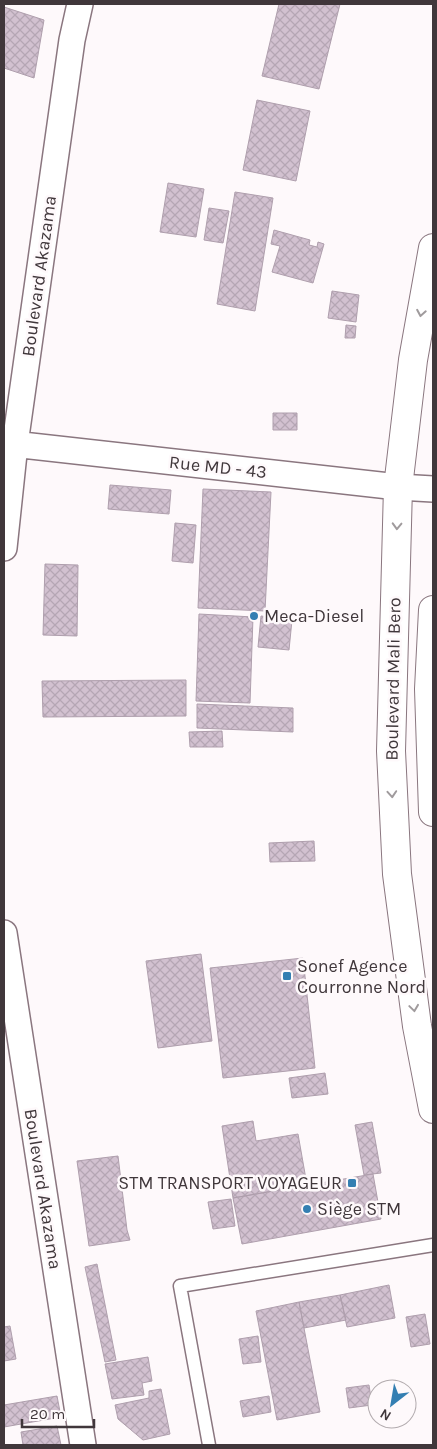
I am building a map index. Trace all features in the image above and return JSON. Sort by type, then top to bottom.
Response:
[{"type":"main road","name":"Boulevard Mali Bero","points":[[433,248],[413,360],[398,486],[391,751],[397,874],[417,1026],[433,1110]]},
{"type":"main road","name":"Boulevard Mali Bero","points":[[433,610],[429,689],[433,812]]},
{"type":"street","name":"Boulevard Akazama","points":[[4,548],[9,443],[72,40],[80,4]]},
{"type":"street","name":"Rue MD - 43","points":[[9,443],[433,489]]},
{"type":"street","name":"Boulevard Akazama","points":[[4,933],[83,1445]]},
{"type":"lane","points":[[209,1445],[180,1286],[433,1245]]},
{"type":"building","points":[[279,4],[340,4],[319,89],[262,76]]},
{"type":"building","points":[[4,7],[44,20],[34,78],[4,68]]},
{"type":"building","points":[[257,100],[310,111],[296,181],[243,170]]},
{"type":"building","points":[[168,183],[204,189],[196,237],[160,232]]},
{"type":"building","points":[[235,192],[273,198],[255,311],[217,304]]},
{"type":"building","points":[[209,208],[229,211],[223,243],[204,240]]},
{"type":"building","points":[[274,230],[310,240],[309,245],[317,247],[318,242],[324,244],[313,283],[272,272],[280,246],[271,244]]},
{"type":"building","points":[[332,291],[359,295],[356,322],[328,318]]},
{"type":"building","points":[[346,325],[356,326],[355,338],[345,338]]},
{"type":"building","points":[[273,413],[297,413],[297,430],[273,430]]},
{"type":"building","points":[[110,485],[171,490],[169,514],[108,509]]},
{"type":"building","points":[[203,489],[271,492],[265,611],[198,608]]},
{"type":"building","points":[[175,523],[196,525],[193,563],[172,561]]},
{"type":"building","points":[[45,564],[78,565],[77,636],[43,635]]},
{"type":"building","points":[[199,614],[253,617],[250,703],[196,701]]},
{"type":"building","points":[[261,616],[292,620],[289,650],[258,647]]},
{"type":"building","points":[[186,680],[186,716],[43,717],[42,681]]},
{"type":"building","points":[[197,704],[293,708],[293,732],[197,728]]},
{"type":"building","points":[[222,731],[223,747],[190,747],[189,732]]},
{"type":"building","points":[[314,841],[315,861],[270,862],[269,843]]},
{"type":"building","points":[[201,954],[212,1041],[158,1048],[146,961]]},
{"type":"building","points":[[303,958],[315,1068],[223,1078],[210,968]]},
{"type":"building","points":[[325,1073],[328,1094],[292,1098],[289,1078]]},
{"type":"building","points":[[253,1121],[256,1141],[298,1134],[307,1185],[233,1198],[222,1126]]},
{"type":"building","points":[[372,1122],[381,1173],[364,1175],[355,1125]]},
{"type":"building","points":[[118,1156],[127,1230],[130,1240],[89,1246],[77,1161]]},
{"type":"building","name":"Siège STM","points":[[373,1174],[381,1219],[242,1244],[233,1198]]},
{"type":"building","points":[[231,1199],[235,1226],[213,1229],[208,1202]]},
{"type":"building","points":[[97,1264],[116,1360],[105,1362],[85,1267]]},
{"type":"building","points":[[389,1285],[395,1318],[347,1327],[340,1295]]},
{"type":"building","points":[[340,1295],[346,1320],[304,1328],[299,1302]]},
{"type":"building","points":[[299,1302],[320,1412],[277,1420],[256,1311]]},
{"type":"building","points":[[425,1314],[430,1344],[411,1347],[406,1317]]},
{"type":"building","points":[[10,1326],[16,1359],[4,1361],[4,1327]]},
{"type":"building","points":[[258,1336],[261,1362],[243,1364],[239,1339]]},
{"type":"building","points":[[148,1357],[152,1381],[142,1383],[144,1395],[112,1399],[105,1364]]},
{"type":"building","points":[[367,1385],[367,1406],[349,1408],[346,1388]]},
{"type":"building","points":[[161,1389],[170,1434],[143,1440],[118,1419],[115,1405],[149,1398],[149,1391]]},
{"type":"building","points":[[57,1396],[61,1417],[4,1427],[4,1405]]},
{"type":"building","points":[[269,1396],[271,1412],[243,1417],[240,1401]]},
{"type":"building","points":[[57,1426],[61,1445],[23,1445],[21,1432]]},
{"type":"place","name":"Meca-Diesel","points":[[254,616]]},
{"type":"place","name":"Sonef Agence Courronne Nord","points":[[287,976]]},
{"type":"place","name":"STM TRANSPORT VOYAGEUR","points":[[352,1183]]},
{"type":"place","name":"Siège STM","points":[[307,1209]]}]
